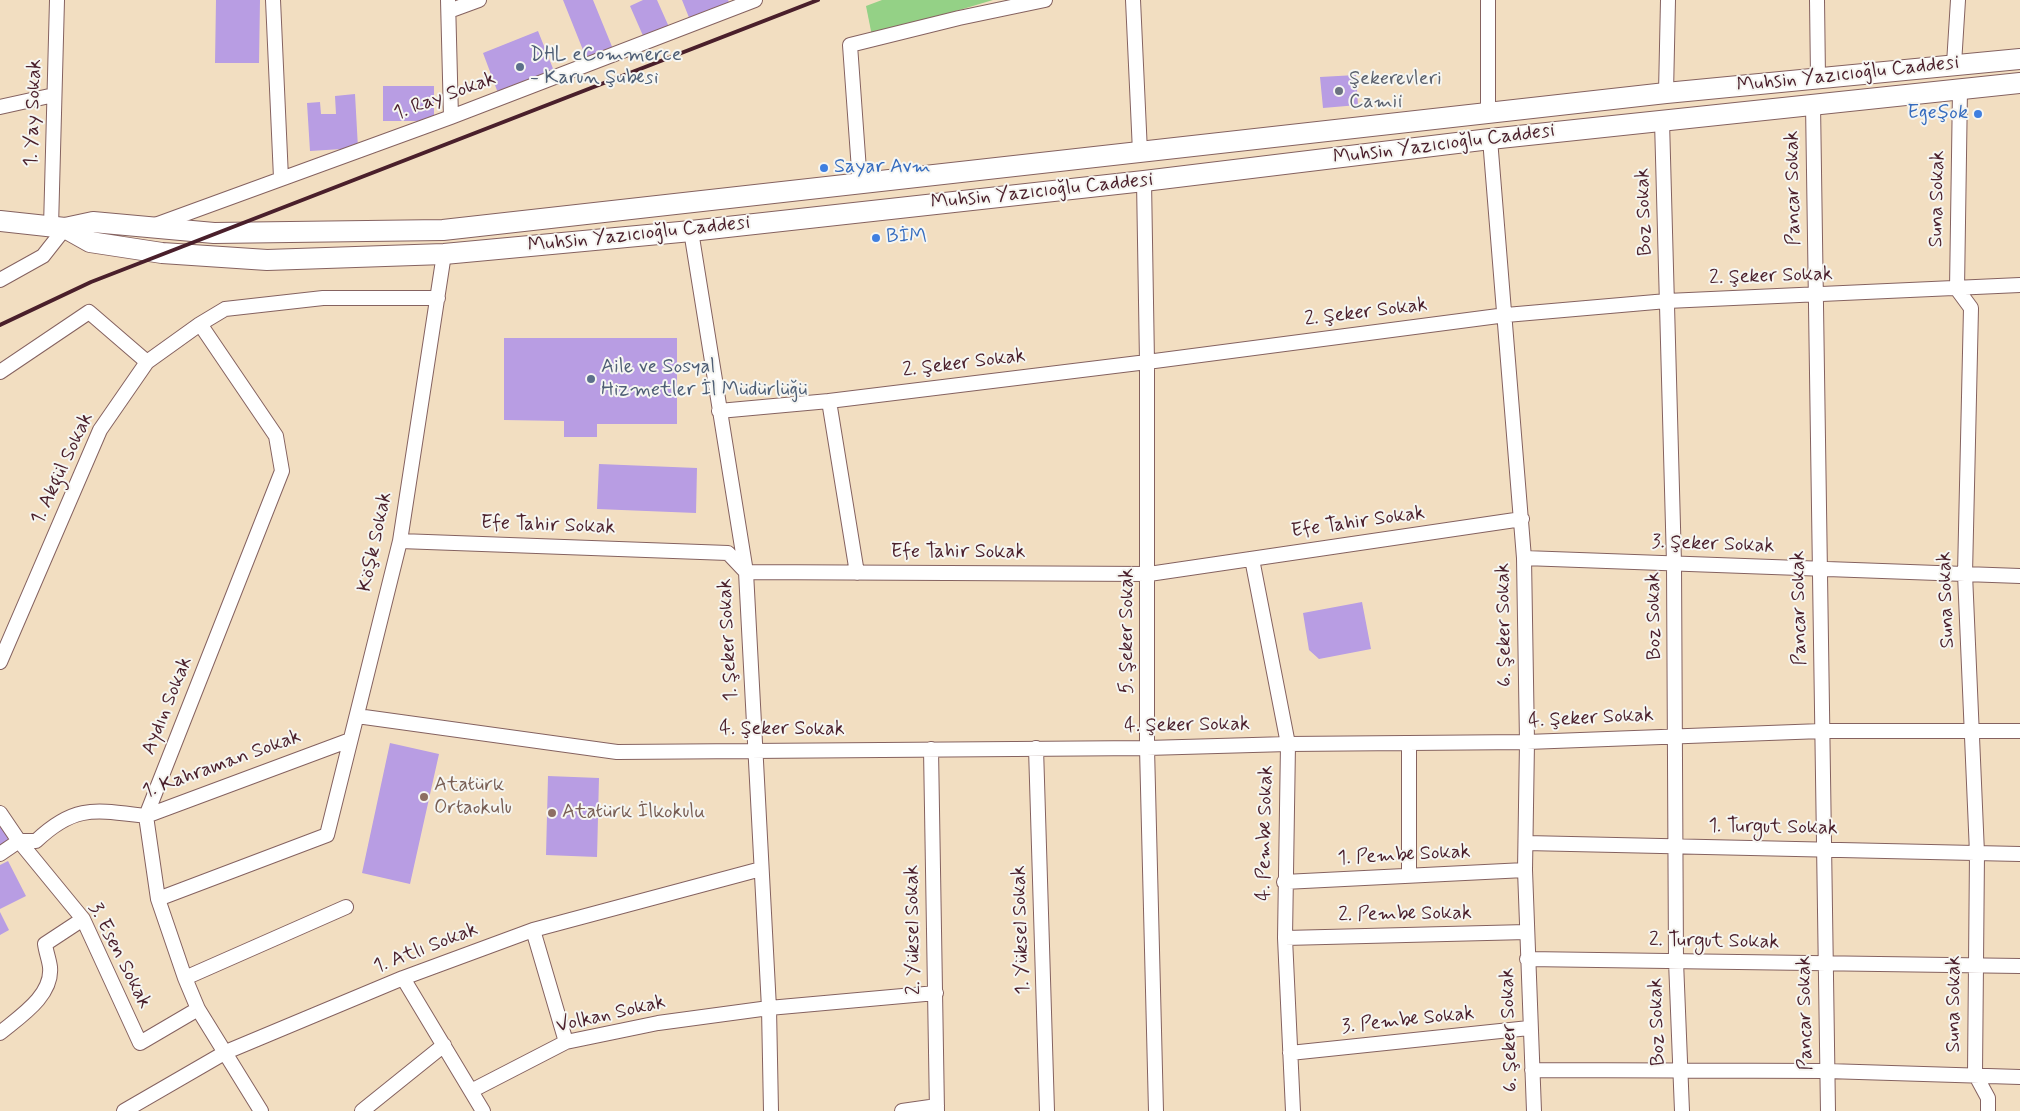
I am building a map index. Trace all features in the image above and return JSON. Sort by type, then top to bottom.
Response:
[{"type":"street","name":"1. Yay Sokak","points":[[57,0],[54,95],[58,227]]},
{"type":"street","points":[[273,0],[281,178]]},
{"type":"street","points":[[451,117],[448,6],[479,0]]},
{"type":"street","name":"1. Ray Sokak","points":[[147,228],[451,117],[755,0]]},
{"type":"street","points":[[860,184],[850,45],[960,18],[1046,0]]},
{"type":"street","points":[[1133,0],[1140,152]]},
{"type":"street","points":[[1488,0],[1488,113],[1490,139]]},
{"type":"street","points":[[1666,93],[1668,0]]},
{"type":"street","points":[[1817,0],[1818,77]]},
{"type":"street","points":[[1954,64],[1958,0]]},
{"type":"street","name":"Muhsin Yazıcıoğlu Caddesi","points":[[0,221],[58,227],[93,222],[214,233],[443,230],[1666,93],[2020,59]]},
{"type":"street","name":"Muhsin Yazıcıoğlu Caddesi","points":[[58,227],[90,242],[162,253],[267,260],[444,254],[691,231],[1144,181],[1490,139],[2020,83]]},
{"type":"street","name":"Suna Sokak","points":[[1960,89],[1957,288],[1971,308],[1965,574],[1977,853],[1974,966],[1975,1074],[1988,1098],[1988,1111]]},
{"type":"street","points":[[0,107],[54,95]]},
{"type":"street","name":"Pancar Sokak","points":[[1813,104],[1828,1111]]},
{"type":"street","name":"Boz Sokak","points":[[1662,121],[1674,563],[1677,846],[1676,961],[1682,1111]]},
{"type":"street","name":"6. Şeker Sokak","points":[[1490,139],[1506,315],[1524,558],[1527,742],[1525,870],[1529,1028],[1534,1111]]},
{"type":"street","name":"5. Şeker Sokak","points":[[1144,181],[1148,362],[1149,574],[1147,748],[1156,1111]]},
{"type":"street","points":[[0,280],[43,256],[58,227]]},
{"type":"street","points":[[443,230],[444,254]]},
{"type":"street","name":"1. Şeker Sokak","points":[[691,231],[746,572],[769,1008],[771,1111]]},
{"type":"street","name":"Köşk Sokak","points":[[158,899],[327,835],[400,541],[444,254]]},
{"type":"street","name":"2. Şeker Sokak","points":[[720,411],[829,401],[1148,362],[1506,315],[1667,301],[1816,296],[2020,285]]},
{"type":"street","name":"1. Akgül Sokak","points":[[0,662],[100,430],[147,362],[200,324],[225,309],[323,298],[438,298]]},
{"type":"street","points":[[0,372],[89,312],[147,362]]},
{"type":"street","name":"Aydın Sokak","points":[[200,324],[276,436],[282,471],[146,816],[158,899],[185,978],[198,1009],[261,1111]]},
{"type":"street","points":[[829,401],[857,573]]},
{"type":"street","name":"Efe Tahir Sokak","points":[[400,541],[728,552],[746,572],[1149,574],[1522,519]]},
{"type":"street","name":"3. Şeker Sokak","points":[[1524,558],[2020,576]]},
{"type":"street","name":"4. Pembe Sokak","points":[[1252,559],[1288,744],[1284,882],[1293,1111]]},
{"type":"street","name":"4. Şeker Sokak","points":[[357,716],[617,752],[754,749],[1147,748],[1288,744],[1527,742],[1822,731],[2020,731]]},
{"type":"street","name":"1. Kahraman Sokak","points":[[0,854],[20,841],[36,841],[55,823],[76,813],[114,812],[146,816],[350,740]]},
{"type":"street","points":[[1409,743],[1409,875]]},
{"type":"street","name":"1. Yüksel Sokak","points":[[1036,748],[1047,1111]]},
{"type":"street","name":"2. Yüksel Sokak","points":[[931,749],[937,1108]]},
{"type":"street","name":"3. Esen Sokak","points":[[0,813],[20,841],[83,919],[140,1043],[198,1009]]},
{"type":"street","name":"1. Turgut Sokak","points":[[1526,843],[2020,854]]},
{"type":"street","name":"1. Atlı Sokak","points":[[124,1111],[226,1052],[403,978],[533,930],[761,870]]},
{"type":"street","name":"1. Pembe Sokak","points":[[1284,882],[1525,870]]},
{"type":"street","points":[[185,978],[346,908]]},
{"type":"street","points":[[0,1034],[37,1000],[48,983],[50,968],[45,944],[83,919]]},
{"type":"street","points":[[533,930],[566,1042]]},
{"type":"street","name":"2. Pembe Sokak","points":[[1285,938],[1527,932]]},
{"type":"street","name":"2. Turgut Sokak","points":[[1527,959],[2020,966]]},
{"type":"street","points":[[403,978],[483,1111]]},
{"type":"street","name":"Volkan Sokak","points":[[471,1092],[566,1042],[658,1023],[769,1008],[936,993]]},
{"type":"street","name":"3. Pembe Sokak","points":[[1290,1053],[1529,1028]]},
{"type":"street","points":[[362,1111],[444,1045]]},
{"type":"street","points":[[1532,1070],[1827,1071],[1975,1074],[2020,1077]]},
{"type":"street","points":[[902,1111],[937,1108]]},
{"type":"green space","points":[[882,0],[993,0],[872,36],[866,6]]},
{"type":"building","points":[[216,0],[260,0],[259,63],[215,63]]},
{"type":"building","points":[[563,0],[593,0],[613,49],[587,60]]},
{"type":"building","points":[[643,0],[657,0],[669,27],[644,38],[630,6]]},
{"type":"building","points":[[682,0],[728,0],[730,4],[690,20]]},
{"type":"building","points":[[538,31],[554,71],[498,93],[483,53]]},
{"type":"building","name":"Şekerevleri Camii","points":[[1356,75],[1358,105],[1323,108],[1320,77]]},
{"type":"building","points":[[383,86],[434,86],[434,121],[383,121]]},
{"type":"building","points":[[355,94],[358,148],[310,151],[307,103],[320,102],[321,114],[336,114],[335,96]]},
{"type":"building","name":"Aile ve Sosyal Hizmetler İl Müdürlüğü","points":[[504,338],[677,338],[677,424],[597,424],[597,437],[564,437],[564,421],[504,420]]},
{"type":"building","points":[[599,464],[697,468],[696,513],[597,509]]},
{"type":"building","points":[[1362,602],[1371,649],[1319,659],[1309,650],[1303,613]]},
{"type":"building","points":[[390,743],[439,754],[410,884],[362,873]]},
{"type":"building","points":[[548,776],[599,778],[597,857],[546,855]]},
{"type":"building","points":[[0,821],[12,840],[0,848]]},
{"type":"building","points":[[8,861],[26,896],[0,909],[0,865]]},
{"type":"building","points":[[0,912],[9,930],[0,935]]},
{"type":"railway","points":[[0,325],[91,282],[818,0]]},
{"type":"place","name":"DHL eCommerce - Karun Şubesi","points":[[520,67]]},
{"type":"place","name":"Şekerevleri Camii","points":[[1339,91]]},
{"type":"place","name":"Egeşok","points":[[1978,114]]},
{"type":"place","name":"Sayar Avm","points":[[824,168]]},
{"type":"place","name":"BİM","points":[[876,238]]},
{"type":"place","name":"Aile ve Sosyal Hizmetler İl Müdürlüğü","points":[[591,379]]},
{"type":"place","name":"Atatürk Ortaokulu","points":[[424,797]]},
{"type":"place","name":"Atatürk İlkokulu","points":[[552,813]]}]
